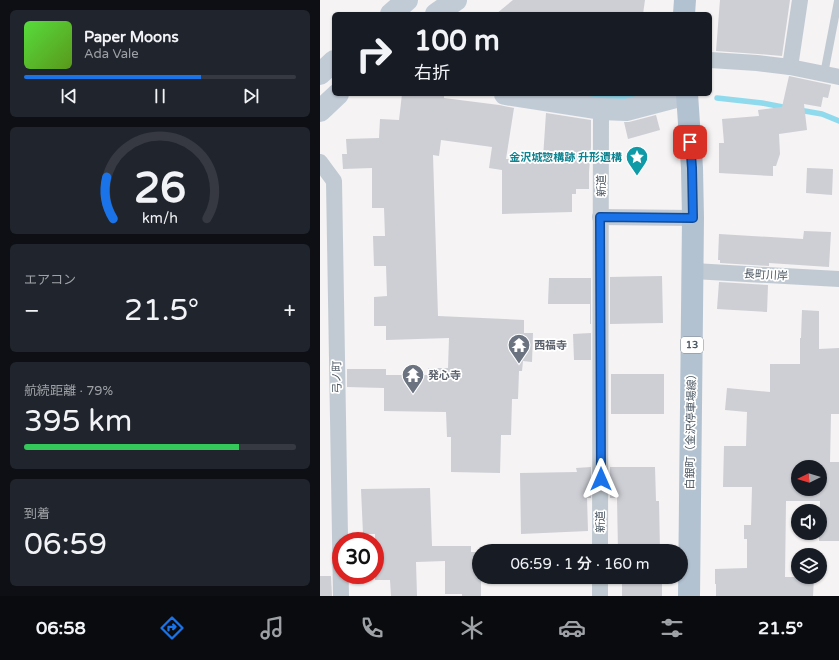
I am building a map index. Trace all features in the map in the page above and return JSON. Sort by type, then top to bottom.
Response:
[{"type":"main road","points":[[684,12],[685,0]]},
{"type":"main road","name":"白銀町（金沢停車場線）","points":[[687,96],[692,168],[693,218],[689,596]]},
{"type":"street","points":[[439,12],[456,0]]},
{"type":"street","points":[[790,67],[800,0]]},
{"type":"street","points":[[712,60],[790,67],[832,76]]},
{"type":"street","points":[[320,74],[332,63]]},
{"type":"street","points":[[320,111],[336,96]]},
{"type":"street","points":[[518,96],[601,109],[626,110],[679,96]]},
{"type":"street","name":"新道","points":[[600,544],[601,109]]},
{"type":"street","name":"弓ノ町","points":[[320,162],[334,181],[341,596]]},
{"type":"street","points":[[600,217],[693,218]]},
{"type":"street","name":"長町川岸","points":[[693,271],[839,279]]},
{"type":"street","points":[[600,584],[600,596]]},
{"type":"lane","points":[[832,76],[838,1]]},
{"type":"water","points":[[577,96],[642,97],[623,101]]},
{"type":"building","points":[[513,0],[645,0],[643,12],[498,12]]},
{"type":"building","points":[[720,0],[790,0],[782,56],[716,51]]},
{"type":"building","points":[[789,76],[831,85],[828,98],[823,97],[821,107],[804,104],[807,130],[779,134],[780,154],[776,166],[773,166],[773,176],[719,173],[719,143],[724,143],[722,119],[759,116],[758,110],[782,107]]},
{"type":"building","points":[[402,96],[444,96],[444,98],[514,108],[506,159],[543,158],[546,113],[591,120],[589,189],[576,189],[576,194],[572,194],[572,212],[502,214],[502,170],[489,168],[492,147],[441,140],[439,156],[433,155],[438,316],[524,320],[524,333],[533,333],[532,362],[523,361],[522,371],[519,371],[518,399],[512,399],[511,435],[501,435],[500,473],[451,472],[451,437],[447,437],[446,412],[384,411],[384,388],[347,387],[347,369],[386,369],[386,375],[428,375],[428,368],[448,368],[449,338],[386,340],[386,326],[374,326],[374,297],[387,296],[386,266],[374,266],[373,236],[385,236],[384,208],[372,208],[372,168],[343,169],[342,154],[347,154],[346,139],[379,138],[380,119],[399,120]]},
{"type":"building","points":[[656,115],[660,130],[628,139],[624,122]]},
{"type":"building","points":[[807,168],[833,169],[832,195],[806,193]]},
{"type":"building","points":[[804,231],[831,232],[829,267],[769,263],[769,266],[720,263],[720,260],[718,260],[719,234],[803,239]]},
{"type":"building","points":[[662,276],[663,323],[610,324],[610,277]]},
{"type":"building","points":[[549,278],[591,278],[591,324],[590,304],[548,304]]},
{"type":"building","points":[[719,282],[768,285],[767,312],[717,309]]},
{"type":"building","points":[[802,310],[819,311],[819,349],[839,348],[839,414],[831,414],[830,462],[839,462],[839,541],[819,541],[827,540],[827,504],[820,504],[820,501],[786,501],[785,577],[791,577],[791,584],[814,584],[813,596],[716,596],[715,569],[747,568],[747,539],[744,539],[744,525],[751,525],[752,487],[723,487],[724,446],[746,446],[747,412],[725,410],[727,388],[770,392],[770,364],[800,364]]},
{"type":"building","points":[[591,333],[591,360],[574,360],[573,334]]},
{"type":"building","points":[[611,374],[664,374],[664,414],[611,414]]},
{"type":"building","points":[[591,467],[591,498],[587,498],[588,531],[521,534],[520,473],[577,472],[576,468]]},
{"type":"building","points":[[610,467],[655,467],[656,501],[659,501],[660,544],[618,544],[617,498],[610,498]]},
{"type":"building","points":[[430,488],[432,546],[471,546],[472,584],[481,584],[481,596],[445,594],[445,561],[416,562],[417,596],[391,596],[390,580],[384,580],[384,532],[363,532],[361,489]]},
{"type":"building","points":[[320,576],[331,576],[332,596],[320,596]]},
{"type":"building","points":[[622,584],[662,584],[662,596],[622,596]]},
{"type":"waterway","points":[[717,98],[762,103],[788,108]]},
{"type":"waterway","points":[[799,110],[822,114],[839,121]]},
{"type":"place","name":"金沢城惣構跡 升形遺構","points":[[637,176]]},
{"type":"place","name":"西福寺","points":[[519,364]]},
{"type":"place","name":"発心寺","points":[[413,394]]},
{"type":"route","points":[[601,479],[600,217],[693,218],[690,142]]}]
